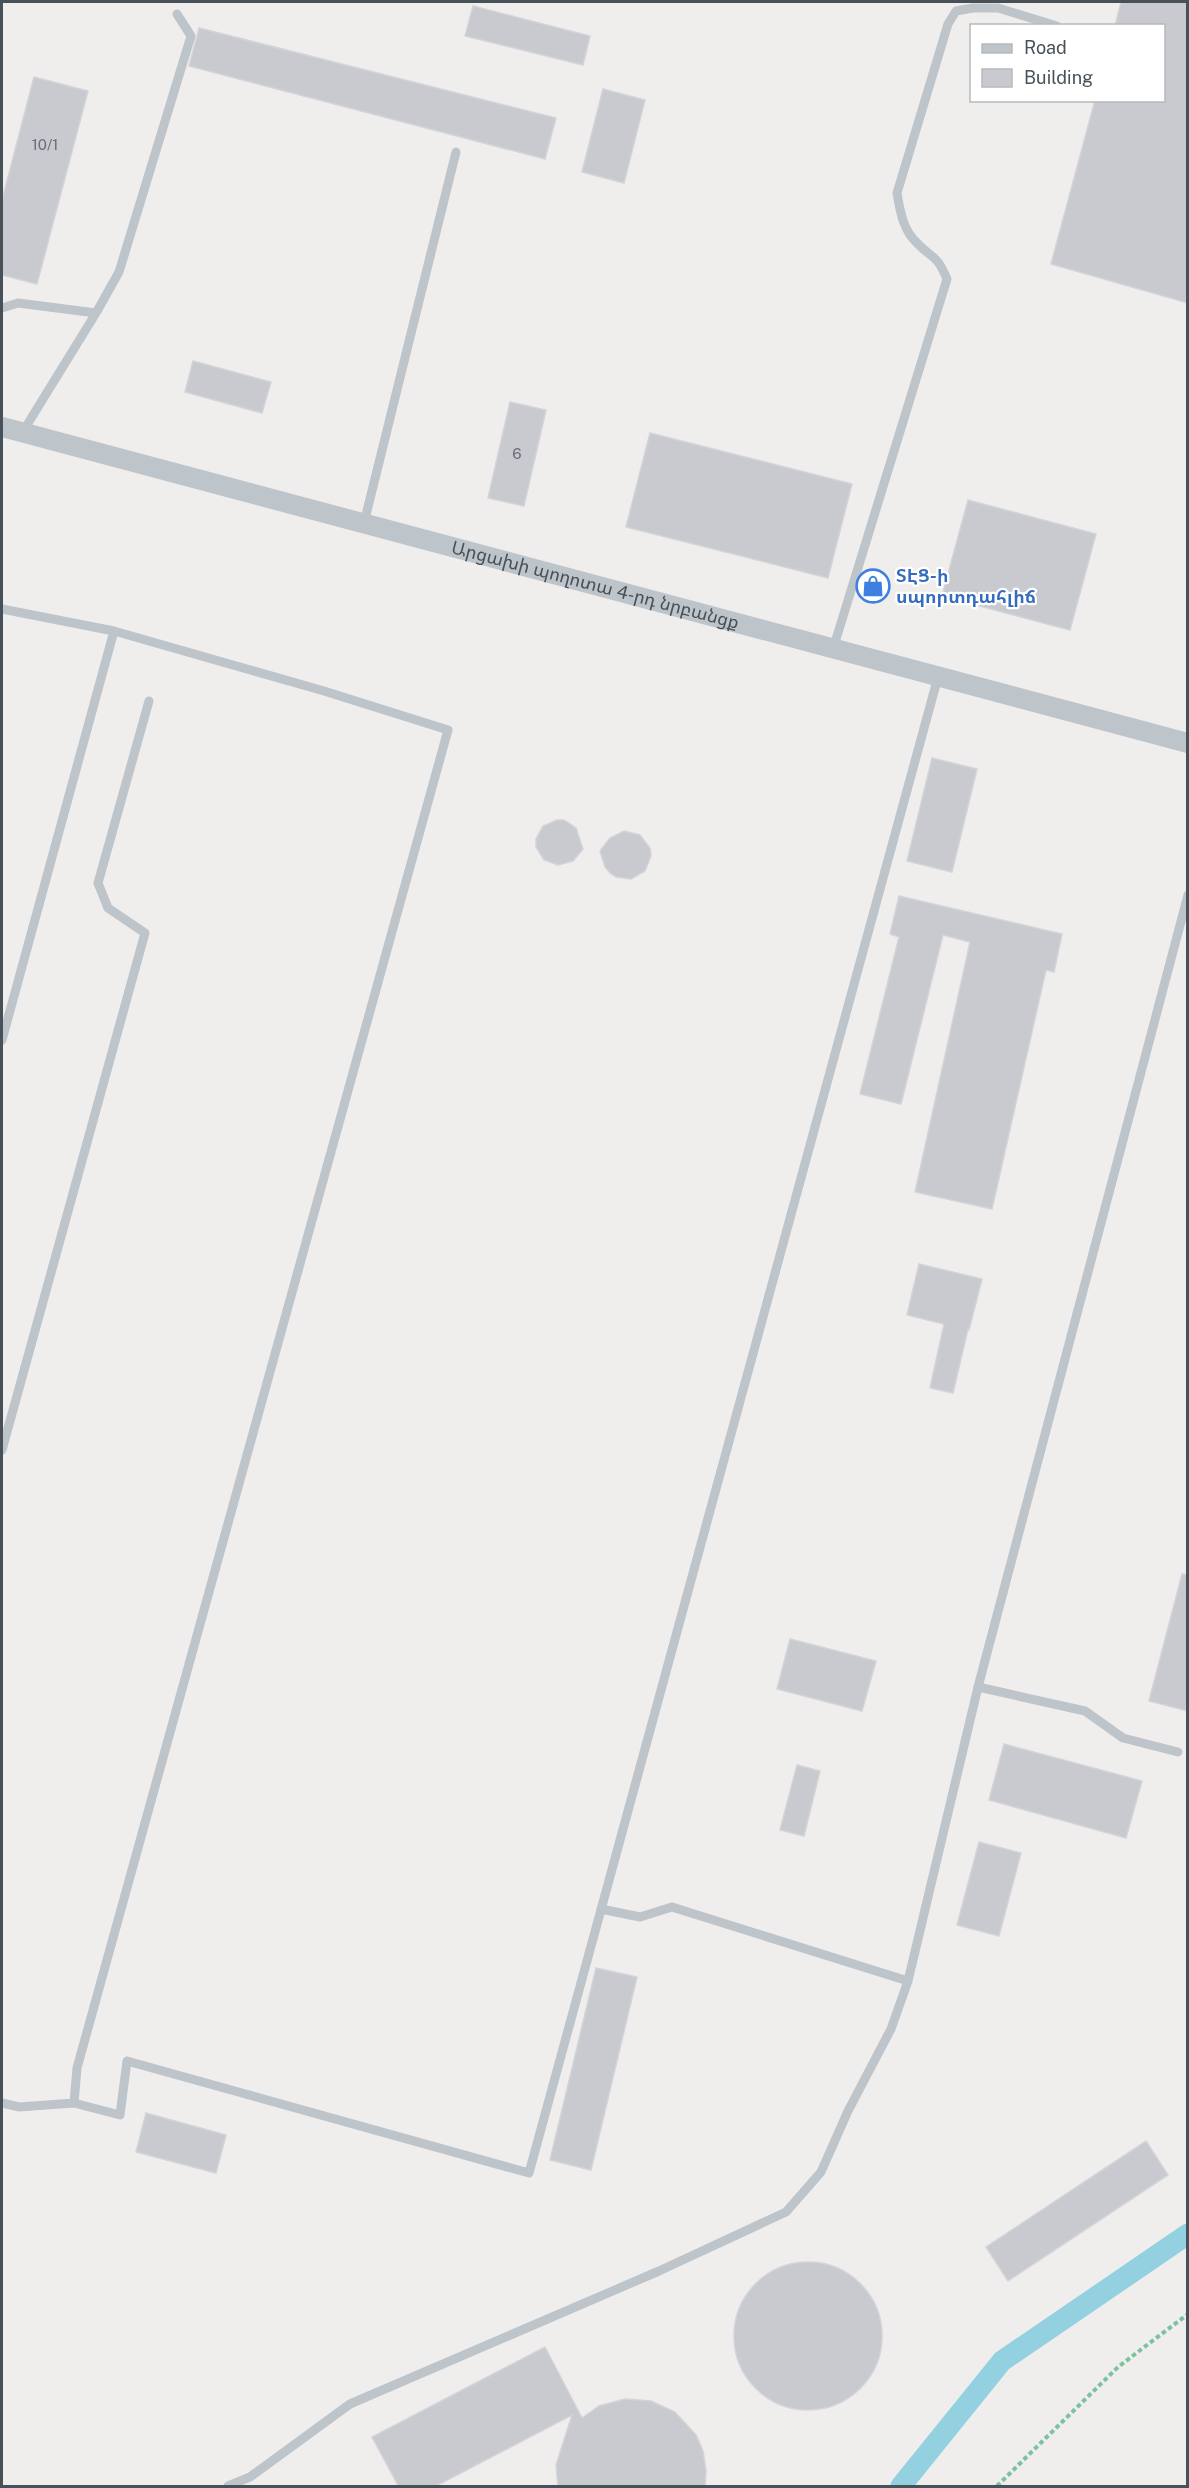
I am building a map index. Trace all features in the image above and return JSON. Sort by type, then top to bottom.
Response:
[{"type":"street","name":"Արցախի պողոտա 4-րդ նրբանցք","points":[[2,427],[1188,743]]},
{"type":"lane","points":[[833,649],[946,279],[939,260],[917,244],[902,221],[897,193],[948,24],[956,10],[973,8],[998,8],[1050,24]]},
{"type":"lane","points":[[22,432],[119,272],[191,36],[177,14]]},
{"type":"lane","points":[[364,524],[456,152]]},
{"type":"lane","points":[[2,308],[18,303],[96,313]]},
{"type":"lane","points":[[2,609],[114,631],[324,691],[448,730],[77,2068],[74,2103]]},
{"type":"lane","points":[[2,1040],[114,631]]},
{"type":"lane","points":[[2,2103],[20,2107],[74,2103],[120,2115],[127,2061],[529,2173],[938,677]]},
{"type":"lane","points":[[2,1450],[145,933],[108,908],[98,883],[149,701]]},
{"type":"lane","points":[[228,2487],[250,2477],[350,2404],[659,2271],[786,2212],[821,2172],[848,2111],[891,2029],[908,1981],[978,1687],[1188,896]]},
{"type":"lane","points":[[978,1687],[1085,1711],[1123,1738],[1178,1752]]},
{"type":"lane","points":[[602,1909],[640,1917],[672,1907],[908,1981]]},
{"type":"lane","points":[[250,2477],[254,2487]]},
{"type":"path","points":[[997,2487],[1118,2367],[1188,2314]]},
{"type":"building","points":[[1121,2],[1188,2],[1188,303],[1051,264],[1094,102],[1165,102],[1165,24],[1116,24]]},
{"type":"building","points":[[473,6],[590,36],[583,65],[465,36]]},
{"type":"building","points":[[199,28],[556,118],[545,159],[189,66]]},
{"type":"building","points":[[34,77],[88,91],[37,284],[2,275],[2,200]]},
{"type":"building","points":[[603,89],[645,100],[624,183],[582,172]]},
{"type":"building","points":[[193,361],[271,382],[262,413],[185,392]]},
{"type":"building","points":[[510,402],[546,410],[524,506],[488,498]]},
{"type":"building","points":[[650,433],[852,484],[828,578],[626,527]]},
{"type":"building","points":[[968,500],[1096,534],[1070,630],[942,596]]},
{"type":"building","points":[[932,758],[977,769],[952,872],[907,861]]},
{"type":"building","points":[[557,820],[564,820],[576,828],[583,849],[573,861],[558,865],[544,860],[536,847],[536,839],[543,826]]},
{"type":"building","points":[[624,831],[640,835],[650,848],[651,856],[645,871],[631,879],[616,877],[610,873],[605,867],[600,851],[610,838]]},
{"type":"building","points":[[899,896],[1062,934],[1054,972],[1046,970],[992,1209],[915,1192],[970,942],[943,935],[901,1104],[860,1094],[899,937],[890,934]]},
{"type":"building","points":[[919,1264],[982,1279],[953,1393],[930,1388],[944,1324],[907,1315]]},
{"type":"building","points":[[1182,1574],[1188,1575],[1188,1711],[1149,1701]]},
{"type":"building","points":[[790,1639],[876,1661],[862,1711],[777,1689]]},
{"type":"building","points":[[1004,1744],[1142,1781],[1126,1838],[989,1800]]},
{"type":"building","points":[[797,1765],[820,1771],[804,1836],[780,1830]]},
{"type":"building","points":[[979,1842],[1021,1853],[999,1936],[957,1925]]},
{"type":"building","points":[[596,1968],[637,1977],[591,2170],[550,2160]]},
{"type":"building","points":[[146,2113],[226,2135],[216,2173],[136,2152]]},
{"type":"building","points":[[1146,2141],[1168,2175],[1008,2281],[986,2247]]},
{"type":"building","points":[[808,2262],[836,2267],[861,2283],[877,2308],[882,2336],[877,2364],[861,2389],[836,2405],[808,2410],[780,2405],[755,2389],[739,2364],[734,2336],[739,2308],[755,2283],[780,2267]]},
{"type":"building","points":[[545,2347],[582,2418],[599,2406],[625,2399],[651,2401],[675,2412],[696,2435],[703,2451],[706,2471],[705,2487],[558,2487],[556,2465],[572,2415],[434,2487],[399,2487],[372,2437]]},
{"type":"waterway","points":[[901,2486],[1002,2361],[1188,2234]]},
{"type":"place","name":"ՏԷՑ-ի սպորտդահլիճ","points":[[873,586]]}]
